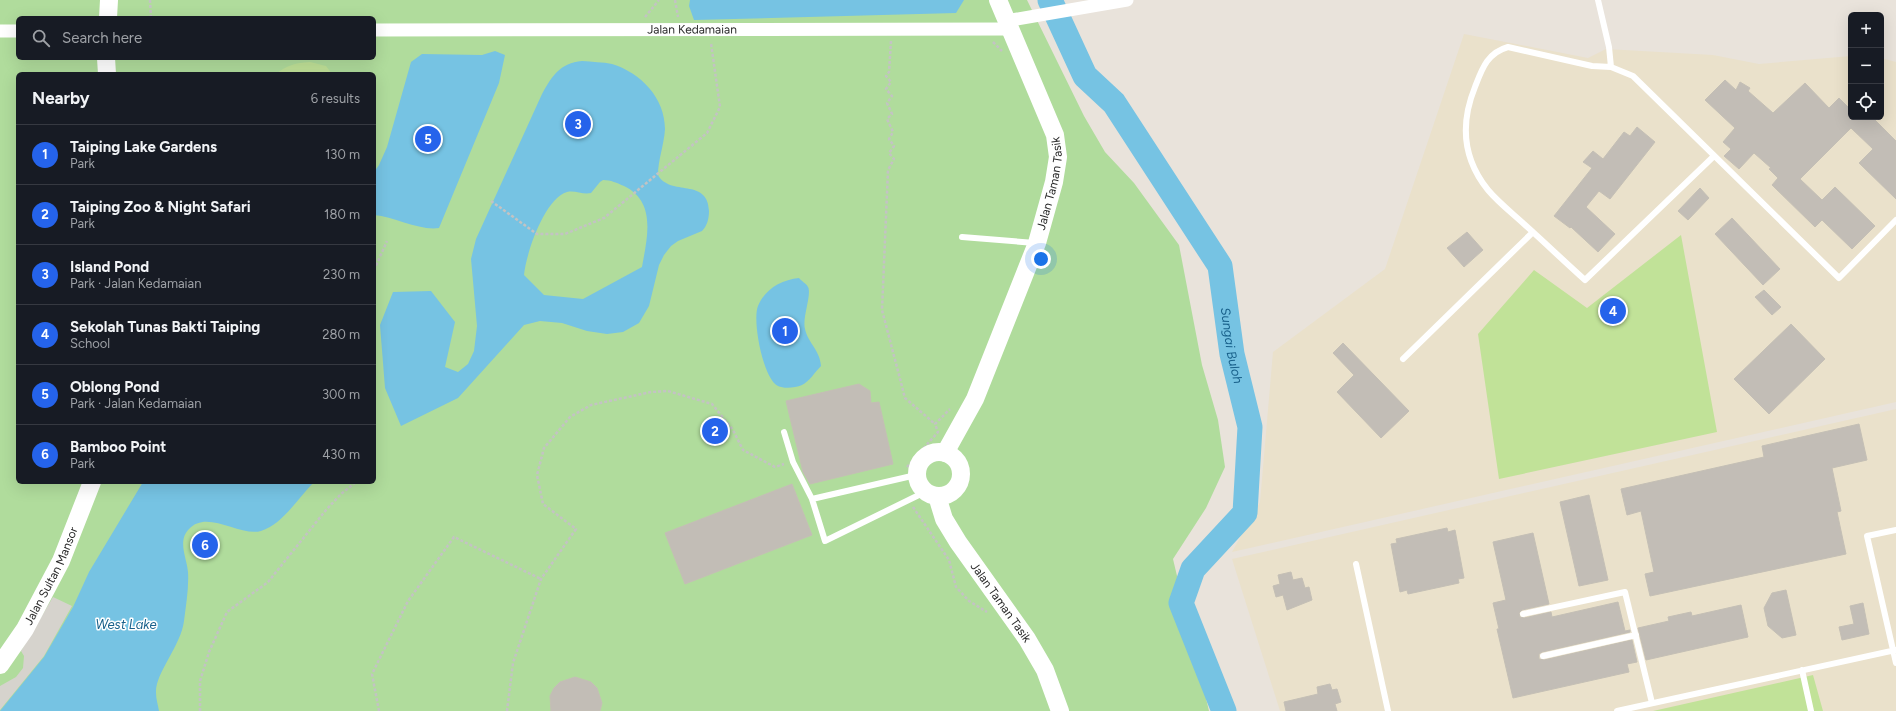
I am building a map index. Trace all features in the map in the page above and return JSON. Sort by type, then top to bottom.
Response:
[{"type":"street","points":[[108,16],[109,0]]},
{"type":"street","name":"Jalan Taman Tasik","points":[[945,453],[975,399],[1036,243],[1054,182],[1058,157],[1055,135],[998,0]]},
{"type":"street","name":"Jalan Kedamaian","points":[[376,30],[891,30],[1008,25],[1029,17],[1127,0]]},
{"type":"street","points":[[0,31],[16,31]]},
{"type":"street","points":[[106,60],[106,72]]},
{"type":"street","points":[[916,475],[917,468],[925,457],[931,454],[945,453],[956,462],[960,468],[959,482],[951,493],[931,494]]},
{"type":"street","name":"Jalan Taman Tasik","points":[[916,475],[920,487],[931,494],[954,536],[1027,639],[1044,670],[1060,711]]},
{"type":"street","name":"Jalan Sultan Mansor","points":[[0,665],[25,629],[61,561],[91,484]]},
{"type":"lane","points":[[1598,1],[1609,47],[1611,67]]},
{"type":"lane","points":[[1714,156],[1584,280],[1489,191],[1475,172],[1469,155],[1465,136],[1467,116],[1473,92],[1487,59],[1498,50],[1508,47],[1592,66],[1611,67],[1633,76],[1839,278],[1896,220]]},
{"type":"lane","points":[[1402,359],[1533,232]]},
{"type":"lane","points":[[962,237],[1036,243]]},
{"type":"lane","points":[[784,432],[793,462],[812,498],[825,541],[931,494]]},
{"type":"lane","points":[[812,498],[916,475]]},
{"type":"lane","points":[[1896,530],[1867,536],[1896,663]]},
{"type":"lane","points":[[1356,564],[1388,711]]},
{"type":"lane","points":[[1523,614],[1625,592],[1652,703]]},
{"type":"lane","points":[[1544,656],[1636,635]]},
{"type":"lane","points":[[1617,711],[1894,650]]},
{"type":"lane","points":[[1802,670],[1811,711]]},
{"type":"path","points":[[150,0],[151,16]]},
{"type":"path","points":[[491,201],[537,234],[565,234],[604,218],[707,133],[720,107],[717,77],[708,30]]},
{"type":"path","points":[[891,30],[889,72],[886,76],[891,82],[886,89],[892,96],[887,103],[892,114],[887,118],[894,132],[889,139],[894,146],[889,154],[894,159],[888,170],[882,310],[905,398],[935,424]]},
{"type":"path","points":[[376,265],[386,241]]},
{"type":"path","points":[[507,711],[513,664],[541,579],[576,529],[543,504],[537,475],[544,448],[570,417],[591,405],[650,392],[668,391],[712,404],[733,430],[743,450],[775,466],[785,464],[788,470]]},
{"type":"path","points":[[200,711],[200,681],[209,652],[227,612],[246,596],[268,582],[326,510],[341,494],[354,484]]},
{"type":"path","points":[[379,711],[372,674],[408,601],[454,537],[541,579]]},
{"type":"shaded area","points":[[1464,34],[1588,58],[1606,49],[1713,55],[1759,64],[1848,56],[1848,120],[1884,120],[1884,59],[1896,62],[1896,402],[1232,552],[1260,502],[1273,352],[1385,269]]},
{"type":"shaded area","points":[[1896,409],[1896,711],[1280,711],[1232,559]]},
{"type":"shaded area","points":[[53,597],[72,606],[44,656],[0,710],[0,686],[16,677],[23,668],[24,656],[21,651]]},
{"type":"green space","points":[[0,0],[1027,0],[1084,116],[1105,152],[1134,183],[1179,245],[1202,365],[1218,420],[1225,467],[1206,508],[1173,559],[1209,711],[0,711]]},
{"type":"green space","points":[[310,62],[326,66],[330,72],[279,72],[284,68],[300,63]]},
{"type":"green space","points":[[1681,235],[1717,432],[1499,479],[1478,334],[1534,270],[1587,308]]},
{"type":"green space","points":[[1813,675],[1823,711],[1653,711]]},
{"type":"water","points":[[690,0],[964,0],[956,13],[694,20],[689,6]]},
{"type":"water","points":[[495,51],[505,55],[499,83],[439,228],[424,228],[376,215],[376,169],[387,147],[411,62],[422,54],[482,55]]},
{"type":"water","points":[[574,62],[601,62],[612,64],[633,74],[642,80],[649,88],[661,107],[664,118],[665,129],[658,175],[671,185],[696,190],[702,194],[707,201],[709,211],[706,225],[702,231],[678,241],[671,246],[664,255],[659,265],[649,306],[639,323],[623,332],[607,334],[587,331],[562,323],[540,321],[524,325],[458,398],[401,426],[385,388],[380,325],[393,292],[431,291],[455,322],[445,367],[458,372],[468,364],[474,351],[477,326],[471,259],[476,239],[542,94],[553,76],[568,64]],"holes":[[[606,180],[624,186],[634,193],[641,201],[646,211],[647,233],[642,267],[583,299],[544,295],[524,275],[532,241],[544,216],[551,205],[567,192],[591,193],[600,182]]]},
{"type":"water","points":[[799,278],[808,287],[809,291],[804,324],[805,329],[818,355],[821,366],[805,384],[796,387],[783,388],[778,386],[773,381],[763,361],[756,323],[758,306],[769,290],[774,286]]},
{"type":"water","name":"West Lake","points":[[142,484],[312,484],[290,510],[269,528],[253,532],[214,522],[205,522],[196,524],[185,534],[183,544],[188,578],[184,621],[178,640],[157,685],[156,695],[159,711],[0,711],[44,657],[73,607],[89,572]]},
{"type":"building","points":[[1725,80],[1736,90],[1740,82],[1750,88],[1748,91],[1773,113],[1805,83],[1829,108],[1839,98],[1848,107],[1848,120],[1875,120],[1896,141],[1896,199],[1859,163],[1873,149],[1851,128],[1800,179],[1822,200],[1835,187],[1875,226],[1852,249],[1822,220],[1815,227],[1772,185],[1778,178],[1769,169],[1771,168],[1754,153],[1739,169],[1724,156],[1731,149],[1723,142],[1735,128],[1705,100]]},
{"type":"building","points":[[1637,127],[1655,142],[1610,199],[1599,191],[1586,207],[1615,234],[1598,252],[1571,227],[1570,228],[1554,216],[1592,168],[1583,162],[1593,151],[1603,159],[1624,132],[1630,136]]},
{"type":"building","points":[[1700,188],[1709,198],[1688,220],[1678,211]]},
{"type":"building","points":[[1732,218],[1780,269],[1763,285],[1715,234]]},
{"type":"building","points":[[1467,232],[1483,250],[1464,267],[1447,248]]},
{"type":"building","points":[[1764,290],[1781,307],[1772,315],[1755,297]]},
{"type":"building","points":[[1791,324],[1825,359],[1769,414],[1734,379]]},
{"type":"building","points":[[1343,343],[1409,411],[1381,438],[1337,392],[1354,375],[1333,353]]},
{"type":"building","points":[[859,384],[870,391],[871,403],[879,402],[893,464],[810,484],[803,472],[786,401]]},
{"type":"building","points":[[1859,424],[1867,460],[1832,468],[1841,511],[1837,512],[1846,554],[1650,596],[1645,574],[1654,572],[1641,511],[1627,515],[1621,489],[1764,457],[1762,446]]},
{"type":"building","points":[[792,484],[812,535],[685,584],[665,533]]},
{"type":"building","points":[[1589,495],[1608,580],[1579,586],[1560,502]]},
{"type":"building","points":[[1447,528],[1448,532],[1455,530],[1464,578],[1458,579],[1459,583],[1408,594],[1407,590],[1400,592],[1391,544],[1397,543],[1396,539]]},
{"type":"building","points":[[1533,533],[1549,604],[1522,610],[1519,613],[1520,617],[1524,618],[1551,612],[1552,617],[1618,602],[1625,631],[1630,630],[1630,632],[1542,652],[1539,654],[1539,659],[1544,660],[1632,640],[1637,662],[1627,664],[1629,672],[1513,698],[1497,629],[1499,629],[1493,603],[1506,600],[1493,542]]},
{"type":"building","points":[[1291,572],[1293,580],[1302,578],[1305,588],[1309,587],[1312,600],[1287,610],[1283,595],[1276,597],[1273,586],[1280,584],[1278,575]]},
{"type":"building","points":[[1786,590],[1796,635],[1782,638],[1768,626],[1764,608],[1772,593]]},
{"type":"building","points":[[1863,603],[1869,634],[1842,640],[1839,627],[1854,624],[1850,606]]},
{"type":"building","points":[[1741,605],[1748,637],[1646,660],[1638,628],[1669,621],[1668,617],[1691,612],[1692,616]]},
{"type":"building","points":[[575,677],[591,682],[597,688],[602,703],[600,711],[551,711],[550,696],[554,688],[560,682]]},
{"type":"building","points":[[1330,684],[1332,690],[1337,689],[1341,702],[1335,704],[1337,711],[1286,711],[1284,702],[1318,694],[1317,687]]},
{"type":"waterway","name":"Sungai Buloh","points":[[1050,0],[1085,76],[1114,103],[1220,266],[1232,354],[1250,427],[1245,513],[1193,569],[1181,603],[1224,711]]},
{"type":"place","name":"Island Pond","points":[[578,124]]},
{"type":"place","name":"Oblong Pond","points":[[428,139]]},
{"type":"place","name":"Sekolah Tunas Bakti Taiping","points":[[1613,311]]},
{"type":"place","name":"Taiping Lake Gardens","points":[[785,331]]},
{"type":"place","name":"Taiping Zoo & Night Safari","points":[[715,431]]},
{"type":"place","name":"Bamboo Point","points":[[205,545]]}]
